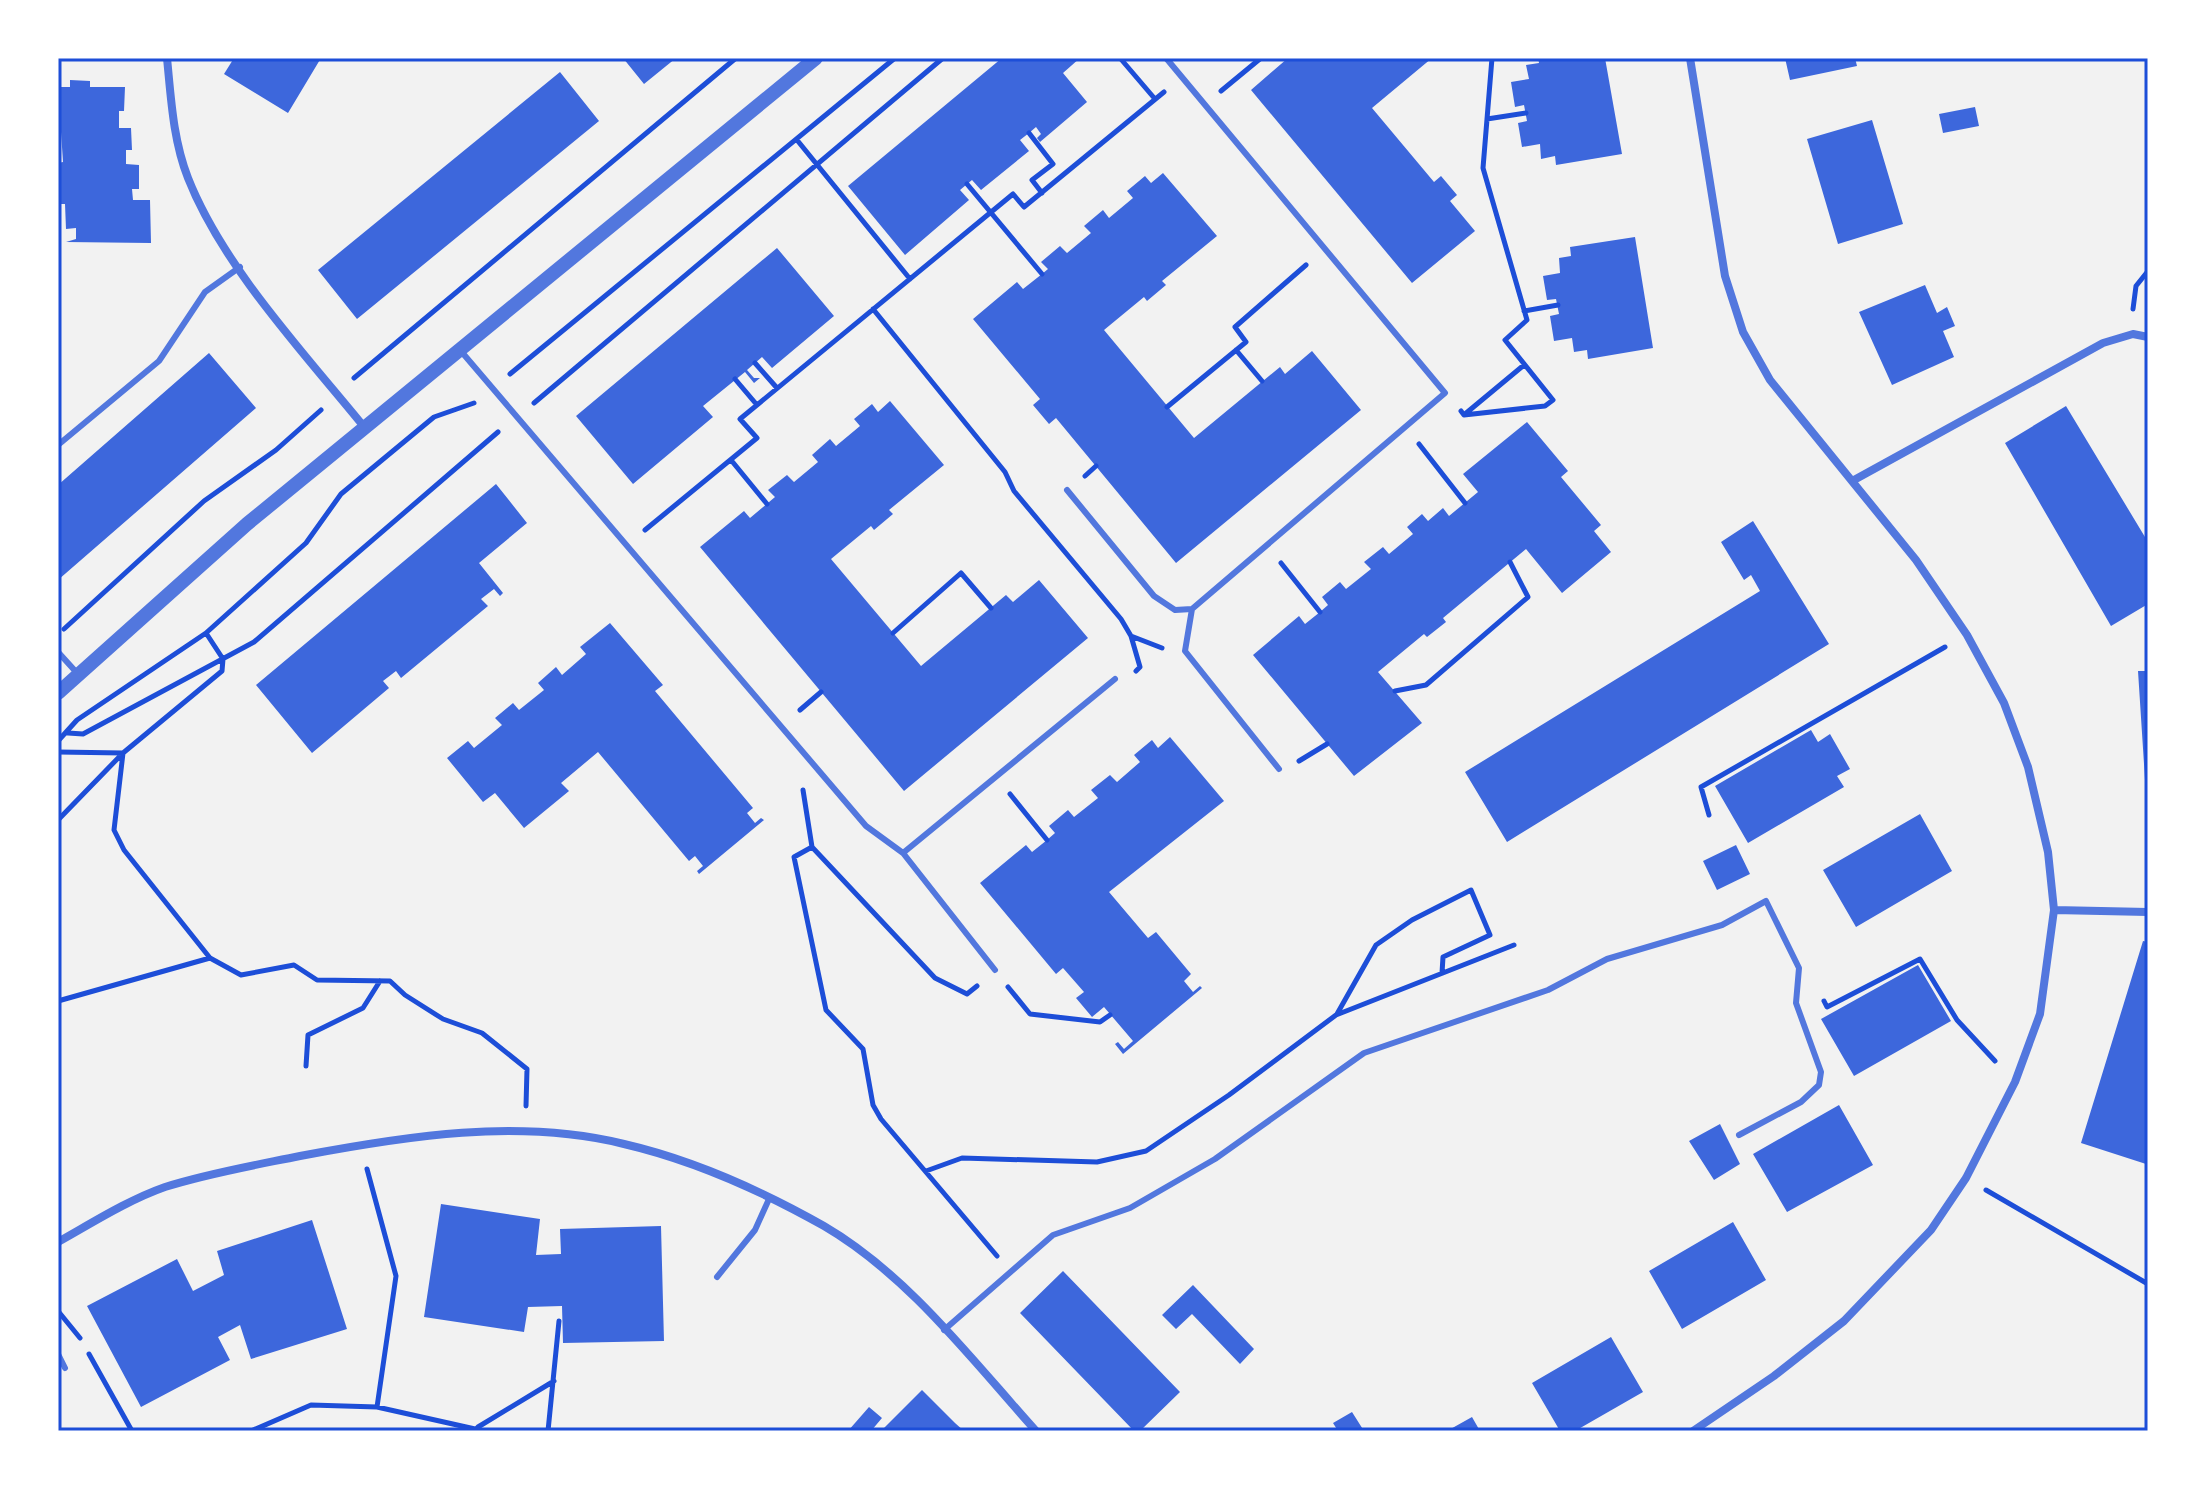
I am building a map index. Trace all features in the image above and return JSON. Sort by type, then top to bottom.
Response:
[{"type":"street","points":[[167,58],[173,119],[188,177],[218,238],[365,428]]},
{"type":"street","points":[[58,693],[247,524],[816,58]]},
{"type":"street","points":[[1690,58],[1725,276],[1743,332],[1770,380],[1854,480],[1967,635],[2004,703],[2028,767],[2048,852],[2054,910],[2040,1014],[2015,1082],[1966,1178],[1931,1230],[1844,1321],[1774,1376],[1693,1431]]},
{"type":"street","points":[[1854,480],[2103,343],[2133,334],[2148,337]]},
{"type":"street","points":[[2054,910],[2148,912]]},
{"type":"street","points":[[58,1242],[165,1188],[248,1166],[361,1145],[466,1132],[533,1133],[623,1144],[719,1175],[826,1227],[889,1276],[944,1330],[1036,1431]]},
{"type":"lane","points":[[1067,490],[1154,596],[1175,610],[1192,609],[1445,393],[1166,58]]},
{"type":"lane","points":[[58,445],[159,361],[205,292],[240,267]]},
{"type":"lane","points":[[460,350],[866,826],[903,853],[995,970]]},
{"type":"lane","points":[[1192,609],[1185,651],[1279,769]]},
{"type":"lane","points":[[58,652],[79,675]]},
{"type":"lane","points":[[903,853],[1115,679]]},
{"type":"lane","points":[[944,1330],[1058,1232],[1130,1208],[1215,1159],[1364,1053],[1548,990],[1607,959],[1722,925],[1766,901],[1799,968],[1796,1003],[1821,1072],[1819,1085],[1801,1102],[1739,1135]]},
{"type":"lane","points":[[717,1277],[755,1230],[769,1199]]},
{"type":"lane","points":[[58,1354],[65,1368]]},
{"type":"path","points":[[58,635],[204,501],[295,435],[378,355],[736,58]]},
{"type":"path","points":[[513,372],[895,58]]},
{"type":"path","points":[[1120,58],[1155,99]]},
{"type":"path","points":[[1204,104],[1261,58]]},
{"type":"path","points":[[1464,415],[1545,406],[1553,400],[1505,340],[1527,320],[1483,168],[1492,58]]},
{"type":"path","points":[[627,545],[757,438],[740,419],[1013,194],[1024,207],[1182,77]]},
{"type":"path","points":[[1487,119],[1526,113]]},
{"type":"path","points":[[1029,133],[1053,164],[1032,180],[1042,193]]},
{"type":"path","points":[[797,140],[910,279]]},
{"type":"path","points":[[967,184],[1042,274]]},
{"type":"path","points":[[1167,407],[1246,342],[1235,327],[1325,249]]},
{"type":"path","points":[[2133,300],[2136,286],[2148,271]]},
{"type":"path","points":[[1524,311],[1558,305]]},
{"type":"path","points":[[873,309],[1005,472],[1014,491],[1121,619],[1132,644]]},
{"type":"path","points":[[1236,350],[1262,381]]},
{"type":"path","points":[[755,363],[777,388]]},
{"type":"path","points":[[1464,415],[1524,365]]},
{"type":"path","points":[[735,379],[757,405]]},
{"type":"path","points":[[1445,393],[1464,415]]},
{"type":"path","points":[[58,741],[77,720],[206,633],[306,543],[341,494],[434,417],[467,408]]},
{"type":"path","points":[[1405,427],[1465,503]]},
{"type":"path","points":[[731,460],[767,504]]},
{"type":"path","points":[[1267,545],[1320,612]]},
{"type":"path","points":[[1395,691],[1426,685],[1528,597],[1510,562]]},
{"type":"path","points":[[893,633],[961,573],[991,608]]},
{"type":"path","points":[[58,820],[123,753],[222,671],[223,659],[206,633]]},
{"type":"path","points":[[1709,815],[1701,787],[1967,635]]},
{"type":"path","points":[[1131,636],[1158,647]]},
{"type":"path","points":[[58,752],[123,753]]},
{"type":"path","points":[[123,753],[114,830],[124,850],[210,958],[241,975],[294,965],[317,980],[390,981],[443,1019],[482,1033],[527,1069],[524,1098],[533,1133]]},
{"type":"path","points":[[995,777],[1047,840]]},
{"type":"path","points":[[803,794],[812,847],[935,978],[967,994],[972,990]]},
{"type":"path","points":[[812,847],[794,857],[826,1010],[863,1049],[873,1105],[1010,1272]]},
{"type":"path","points":[[1336,1015],[1376,945],[1412,920],[1471,890],[1490,935],[1443,957],[1442,973]]},
{"type":"path","points":[[926,1171],[962,1158],[1097,1162],[1146,1151],[1229,1095],[1336,1015],[1514,945]]},
{"type":"path","points":[[58,1001],[210,958]]},
{"type":"path","points":[[1796,1003],[1820,992],[1827,1007],[1920,959],[1957,1020],[2015,1082]]},
{"type":"path","points":[[995,970],[1030,1014],[1100,1022],[1110,1015]]},
{"type":"path","points":[[306,1066],[308,1035],[363,1008],[380,981]]},
{"type":"path","points":[[361,1145],[396,1276],[377,1407]]},
{"type":"path","points":[[1966,1178],[2148,1284]]},
{"type":"path","points":[[58,1311],[78,1334],[132,1431]]},
{"type":"path","points":[[548,1431],[559,1321]]},
{"type":"path","points":[[251,1431],[311,1405],[377,1407],[479,1430],[554,1381]]},
{"type":"building","points":[[234,58],[321,58],[288,113],[224,74]]},
{"type":"building","points":[[623,58],[676,58],[644,84]]},
{"type":"building","points":[[1002,58],[1080,58],[1063,73],[1087,102],[1040,142],[1037,138],[1041,134],[1036,127],[1020,140],[1029,151],[981,190],[972,180],[960,190],[969,200],[905,255],[848,186]]},
{"type":"building","points":[[1288,58],[1432,58],[1372,108],[1434,182],[1441,176],[1457,195],[1450,201],[1475,231],[1412,283],[1251,90]]},
{"type":"building","points":[[1538,58],[1605,58],[1622,154],[1556,165],[1555,156],[1541,159],[1540,144],[1522,147],[1518,123],[1527,121],[1524,105],[1515,107],[1511,82],[1529,79],[1526,65],[1539,63]]},
{"type":"building","points":[[1785,58],[1855,58],[1857,66],[1790,80]]},
{"type":"building","points":[[560,72],[599,121],[357,319],[318,270]]},
{"type":"building","points":[[70,80],[90,81],[90,87],[125,87],[124,111],[119,111],[119,128],[131,128],[132,150],[126,150],[126,164],[139,165],[139,189],[132,189],[133,200],[150,200],[151,243],[66,242],[76,239],[76,228],[66,229],[65,204],[58,204],[58,163],[63,162],[58,87],[70,87]]},
{"type":"building","points":[[1975,107],[1979,126],[1943,133],[1939,114]]},
{"type":"building","points":[[1872,120],[1903,224],[1838,244],[1807,139]]},
{"type":"building","points":[[1163,173],[1217,236],[1162,281],[1166,285],[1147,301],[1144,297],[1104,330],[1194,438],[1280,367],[1285,374],[1312,351],[1361,410],[1176,563],[1056,418],[1049,424],[1033,405],[1040,399],[973,319],[1017,282],[1023,289],[1042,274],[1048,269],[1041,262],[1060,246],[1067,253],[1091,233],[1084,226],[1103,210],[1109,218],[1133,198],[1127,191],[1145,176],[1151,183]]},
{"type":"building","points":[[1635,237],[1653,348],[1588,359],[1587,350],[1574,352],[1572,338],[1554,341],[1550,316],[1559,314],[1556,299],[1547,300],[1543,276],[1560,273],[1559,258],[1571,256],[1570,247]]},
{"type":"building","points":[[777,248],[834,316],[772,368],[762,357],[747,370],[754,378],[760,378],[754,383],[745,372],[703,406],[713,417],[633,484],[576,416]]},
{"type":"building","points":[[1925,285],[1937,313],[1947,307],[1955,326],[1943,331],[1954,357],[1892,385],[1859,312]]},
{"type":"building","points":[[209,353],[256,408],[58,580],[58,485]]},
{"type":"building","points":[[890,401],[944,465],[889,510],[893,514],[874,530],[871,526],[831,559],[921,666],[1006,595],[1013,602],[1039,580],[1088,638],[904,791],[700,547],[744,511],[750,518],[775,497],[768,490],[787,475],[794,482],[818,462],[812,455],[830,439],[836,446],[860,426],[854,419],[872,404],[878,412]]},
{"type":"building","points":[[2066,406],[2148,542],[2148,604],[2111,626],[2005,443]]},
{"type":"building","points":[[1527,422],[1568,471],[1561,477],[1601,525],[1594,531],[1611,552],[1562,593],[1526,549],[1443,618],[1446,622],[1427,637],[1424,634],[1378,672],[1422,723],[1354,776],[1253,655],[1299,616],[1305,624],[1320,612],[1328,605],[1322,597],[1340,582],[1346,589],[1371,569],[1364,562],[1383,547],[1389,554],[1413,534],[1407,527],[1422,514],[1428,521],[1443,508],[1449,516],[1478,492],[1463,474]]},
{"type":"building","points":[[496,484],[527,523],[479,563],[503,593],[500,596],[494,589],[481,599],[488,606],[401,678],[396,671],[383,681],[389,688],[312,753],[256,685]]},
{"type":"building","points":[[1753,521],[1829,644],[1507,842],[1465,772],[1760,591],[1751,575],[1744,580],[1721,542]]},
{"type":"building","points":[[610,623],[663,685],[655,691],[753,808],[747,813],[755,823],[761,818],[764,820],[699,874],[697,871],[703,866],[695,856],[689,861],[598,752],[561,783],[569,791],[524,828],[495,793],[483,802],[447,758],[468,741],[474,748],[502,725],[495,718],[513,703],[519,710],[544,690],[538,683],[556,667],[562,675],[586,654],[580,647]]},
{"type":"building","points":[[2138,671],[2148,671],[2148,795],[2146,795]]},
{"type":"building","points":[[1811,730],[1818,742],[1830,734],[1850,769],[1837,776],[1844,787],[1748,843],[1715,786]]},
{"type":"building","points":[[1170,737],[1224,801],[1109,892],[1148,938],[1156,932],[1191,974],[1184,981],[1193,992],[1200,986],[1202,988],[1123,1054],[1115,1044],[1118,1042],[1124,1049],[1133,1041],[1104,1007],[1092,1017],[1076,998],[1084,992],[1063,968],[1056,974],[980,883],[1026,845],[1032,852],[1047,840],[1055,833],[1049,826],[1068,810],[1074,817],[1098,798],[1091,790],[1110,775],[1117,782],[1140,762],[1134,755],[1152,740],[1158,748]]},
{"type":"building","points":[[1920,814],[1952,871],[1856,927],[1823,870]]},
{"type":"building","points":[[1736,845],[1750,874],[1717,890],[1703,861]]},
{"type":"building","points":[[2143,941],[2148,942],[2146,1164],[2081,1143]]},
{"type":"building","points":[[1918,965],[1951,1021],[1854,1076],[1821,1019]]},
{"type":"building","points":[[1839,1105],[1873,1165],[1787,1212],[1753,1154]]},
{"type":"building","points":[[1720,1124],[1740,1164],[1714,1180],[1689,1141]]},
{"type":"building","points":[[441,1204],[540,1219],[536,1255],[561,1254],[560,1229],[661,1226],[664,1341],[563,1343],[562,1306],[528,1307],[524,1332],[424,1317]]},
{"type":"building","points":[[312,1220],[347,1329],[251,1359],[240,1325],[218,1337],[230,1360],[141,1407],[87,1306],[177,1259],[193,1291],[224,1275],[217,1251]]},
{"type":"building","points":[[1733,1222],[1766,1280],[1682,1329],[1649,1271]]},
{"type":"building","points":[[1063,1271],[1180,1392],[1140,1431],[1134,1431],[1020,1313]]},
{"type":"building","points":[[1193,1285],[1254,1349],[1240,1364],[1192,1314],[1176,1329],[1162,1315]]},
{"type":"building","points":[[1611,1337],[1643,1392],[1575,1431],[1560,1431],[1532,1383]]},
{"type":"building","points":[[922,1390],[955,1423],[964,1431],[881,1431]]},
{"type":"building","points":[[869,1407],[882,1418],[871,1431],[848,1431]]},
{"type":"building","points":[[1352,1412],[1364,1431],[1338,1431],[1333,1423]]},
{"type":"building","points":[[1472,1417],[1480,1431],[1447,1431]]}]
